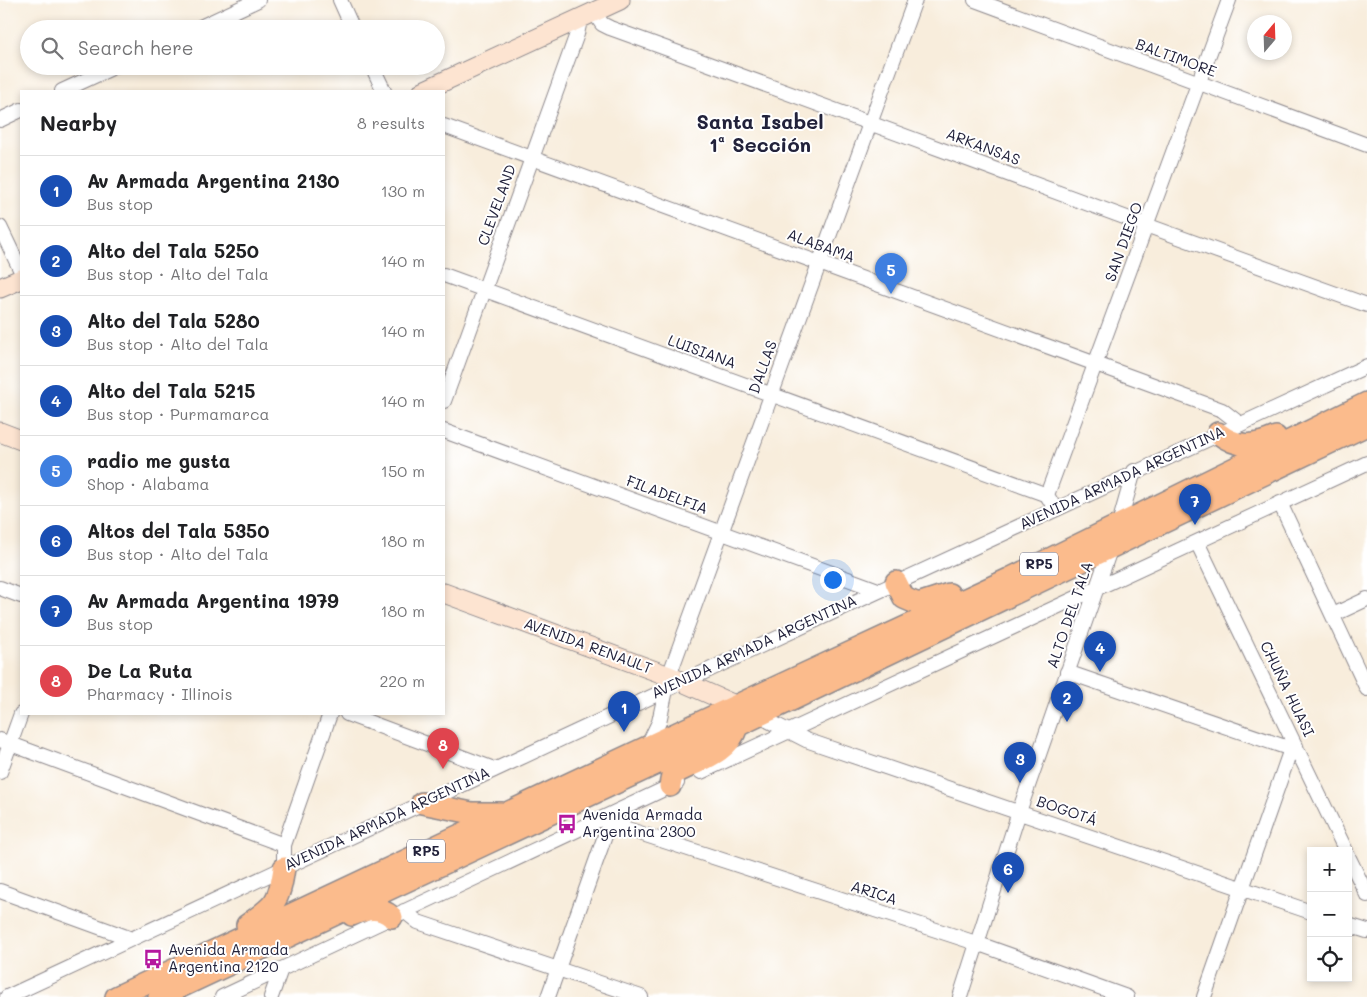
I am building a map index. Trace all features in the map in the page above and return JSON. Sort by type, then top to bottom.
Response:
[{"type":"main road","name":"RP5","points":[[159,997],[736,716],[1119,524],[1367,403]]},
{"type":"main road","points":[[1218,433],[1238,445],[1250,445],[1270,440],[1322,418],[1340,417]]},
{"type":"main road","name":"RP5","points":[[116,997],[647,747],[736,716],[759,716],[1367,425]]},
{"type":"main road","points":[[887,586],[904,598],[918,604],[990,578],[1009,580]]},
{"type":"main road","points":[[670,786],[672,775],[724,747],[734,735],[736,716]]},
{"type":"main road","points":[[422,803],[472,813],[510,812]]},
{"type":"main road","points":[[223,947],[276,902],[280,894],[284,868]]},
{"type":"main road","points":[[263,948],[300,938],[363,910],[382,910],[398,914]]},
{"type":"street","points":[[215,20],[258,0]]},
{"type":"street","points":[[340,0],[350,20]]},
{"type":"street","points":[[425,90],[620,0]]},
{"type":"street","name":"DALLAS","points":[[647,747],[659,722],[721,532],[770,394],[916,0]]},
{"type":"street","name":"BALTIMORE","points":[[975,0],[1367,145]]},
{"type":"street","name":"SAN DIEGO","points":[[1047,495],[1229,0]]},
{"type":"street","name":"ARKANSAS","points":[[585,16],[610,28],[1367,305]]},
{"type":"street","name":"CLEVELAND","points":[[445,398],[579,25],[585,16]]},
{"type":"street","points":[[64,90],[97,75]]},
{"type":"street","points":[[376,75],[384,90]]},
{"type":"street","points":[[0,120],[20,110]]},
{"type":"street","name":"ALABAMA","points":[[445,126],[1222,410],[1240,424]]},
{"type":"street","points":[[0,227],[20,269]]},
{"type":"street","name":"LUISIANA","points":[[445,275],[1047,495]]},
{"type":"street","points":[[0,288],[20,279]]},
{"type":"street","name":"AVENIDA ARMADA ARGENTINA","points":[[7,997],[494,769],[672,682],[887,586],[1134,471],[1367,366]]},
{"type":"street","name":"FILADELFIA","points":[[445,431],[721,532],[887,586]]},
{"type":"street","points":[[0,432],[20,440]]},
{"type":"street","points":[[227,996],[398,914],[611,818],[670,786],[1367,463]]},
{"type":"street","name":"ALTO DEL TALA","points":[[960,997],[979,944],[1019,812],[1119,524],[1134,471]]},
{"type":"street","points":[[1047,495],[1055,509]]},
{"type":"street","points":[[1280,503],[1367,689]]},
{"type":"street","name":"CHUÑA HUASI","points":[[1197,542],[1294,747],[1344,847]]},
{"type":"street","points":[[0,588],[20,596]]},
{"type":"street","name":"AVENIDA RENAULT","points":[[445,594],[672,682],[736,716]]},
{"type":"street","points":[[1333,615],[1367,599]]},
{"type":"street","points":[[1067,672],[1294,747],[1204,997]]},
{"type":"street","points":[[0,772],[5,742],[20,715]]},
{"type":"street","points":[[284,868],[284,845],[330,715]]},
{"type":"street","points":[[350,715],[494,769]]},
{"type":"street","name":"BOGOTÁ","points":[[759,716],[791,730],[806,740],[1307,911]]},
{"type":"street","points":[[5,742],[284,845]]},
{"type":"street","points":[[548,997],[611,818]]},
{"type":"street","name":"ARICA","points":[[611,818],[979,944],[1126,997]]},
{"type":"street","points":[[1352,864],[1367,895]]},
{"type":"street","points":[[0,891],[132,939]]},
{"type":"street","points":[[398,914],[641,997]]},
{"type":"street","points":[[1352,926],[1367,931]]},
{"type":"street","points":[[271,997],[281,969]]},
{"type":"place","name":"radio me gusta","points":[[891,294]]},
{"type":"place","name":"Av Armada Argentina 1979","points":[[1195,525]]},
{"type":"place","name":"Alto del Tala 5215","points":[[1100,672]]},
{"type":"place","name":"Alto del Tala 5250","points":[[1067,722]]},
{"type":"place","name":"Av Armada Argentina 2130","points":[[624,732]]},
{"type":"place","name":"De La Ruta","points":[[443,769]]},
{"type":"place","name":"Alto del Tala 5280","points":[[1020,783]]},
{"type":"place","name":"Avenida Armada Argentina 2300","points":[[567,824]]},
{"type":"place","name":"Altos del Tala 5350","points":[[1008,893]]},
{"type":"place","name":"Avenida Armada Argentina 2120","points":[[153,959]]},
{"type":"district","name":"Santa Isabel 1ª Sección","points":[[760,134]]}]
